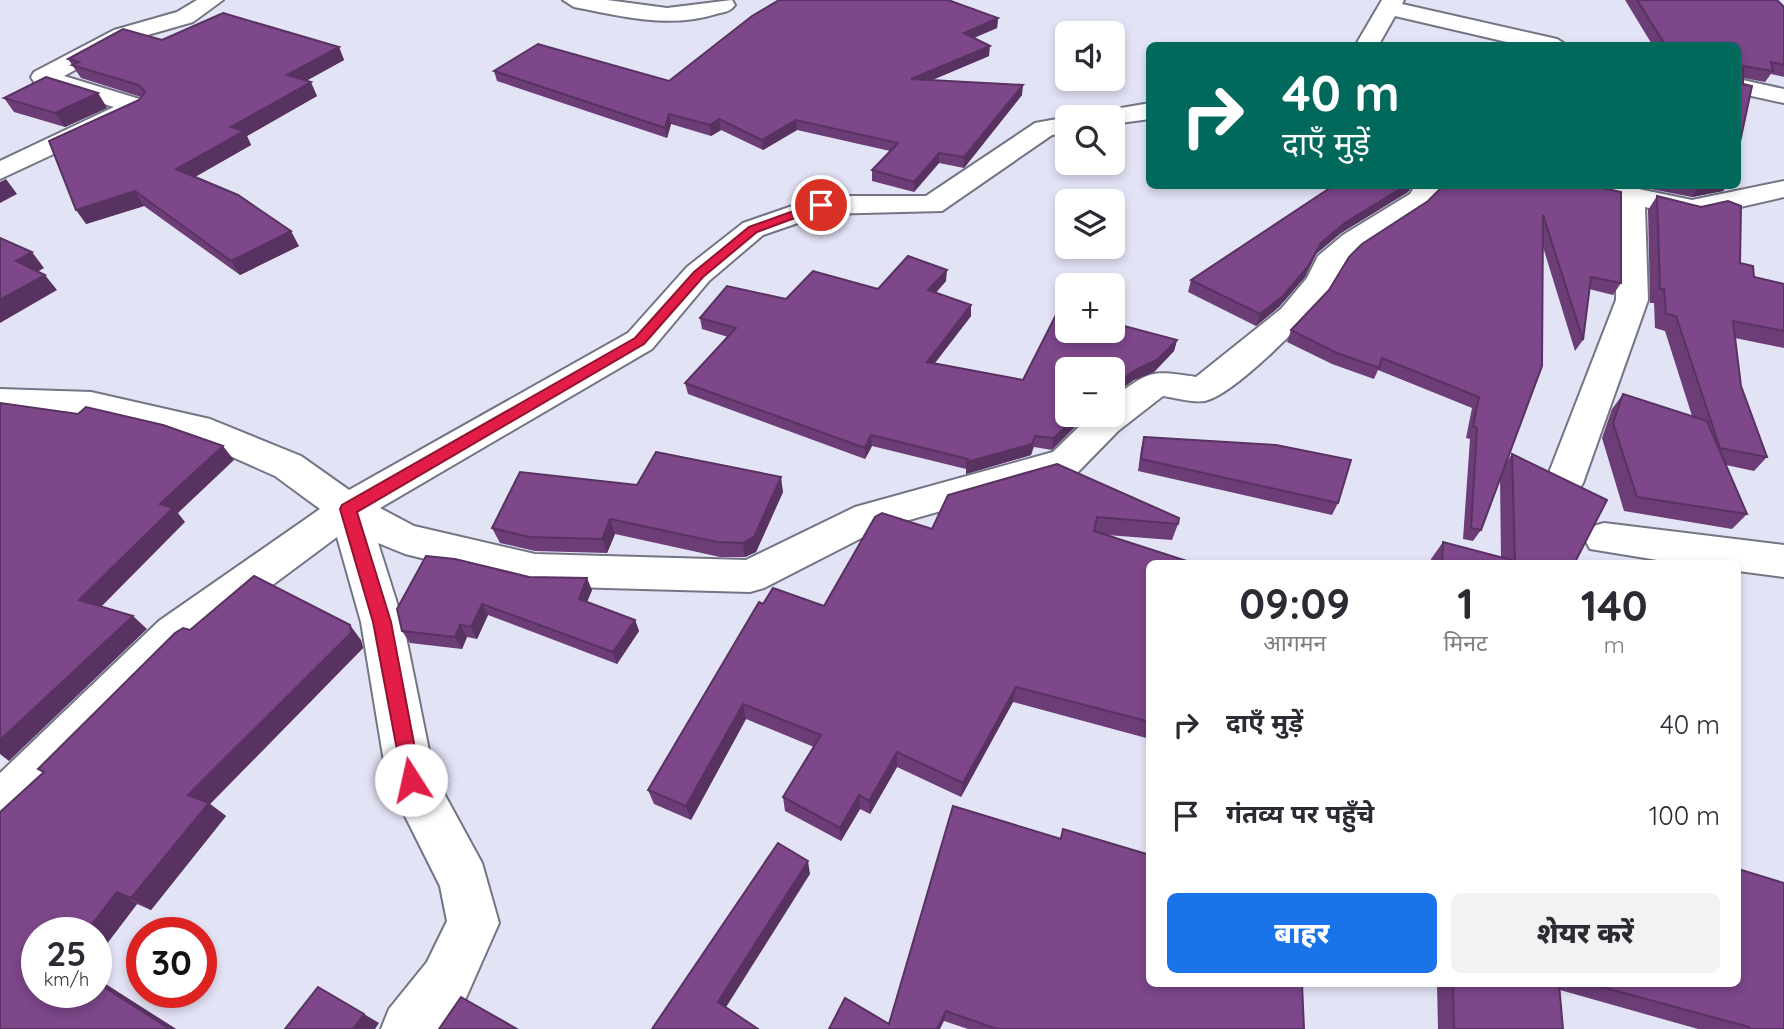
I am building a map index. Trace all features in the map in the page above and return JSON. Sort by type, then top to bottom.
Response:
[{"type":"street","points":[[0,171],[137,106],[43,77],[122,35],[185,17],[212,0]]},
{"type":"street","points":[[574,0],[671,17],[702,13],[724,5]]},
{"type":"street","points":[[1368,42],[1391,4],[1542,42]]},
{"type":"street","points":[[1741,87],[1784,96]]},
{"type":"street","points":[[1125,114],[1146,112]]},
{"type":"street","points":[[0,805],[174,634],[348,509],[640,341],[698,274],[753,229],[821,205],[932,205],[1044,130],[1055,128]]},
{"type":"street","points":[[0,401],[91,404],[210,432],[288,466],[348,509],[405,539],[535,569],[750,576],[869,517],[1065,462],[1105,422],[1157,383],[1202,390],[1245,358],[1292,316],[1321,281],[1329,262],[1353,241],[1420,200],[1427,189]]},
{"type":"street","points":[[1602,189],[1692,209],[1784,189]]},
{"type":"street","points":[[1564,483],[1632,300],[1631,195]]},
{"type":"street","points":[[348,509],[382,622],[411,780],[464,881],[473,923],[446,981],[410,1029]]},
{"type":"street","points":[[1604,538],[1784,561]]},
{"type":"building","points":[[779,0],[948,0],[998,18],[964,33],[990,46],[911,79],[1023,85],[964,157],[939,153],[914,182],[872,170],[898,143],[796,120],[762,140],[719,119],[710,125],[669,114],[665,128],[494,71],[538,44],[669,81],[752,16]]},
{"type":"building","points":[[1637,0],[1777,0],[1784,7],[1784,65],[1771,62],[1773,71],[1743,66],[1743,84],[1752,86],[1741,137],[1741,42],[1663,42]]},
{"type":"building","points":[[223,13],[339,47],[287,75],[311,82],[231,127],[244,131],[176,169],[238,195],[291,231],[231,261],[135,191],[76,210],[49,141],[139,100],[145,92],[139,85],[72,65],[79,62],[68,59],[123,29],[162,40]]},
{"type":"building","points":[[46,77],[98,93],[55,113],[4,98]]},
{"type":"building","points":[[1328,189],[1400,189],[1346,222],[1321,243],[1309,265],[1283,296],[1260,314],[1191,280]]},
{"type":"building","points":[[1440,189],[1608,189],[1621,192],[1621,283],[1591,277],[1583,340],[1543,215],[1542,366],[1481,530],[1471,528],[1477,428],[1473,426],[1479,397],[1382,358],[1379,368],[1337,353],[1291,330],[1329,290],[1349,257],[1362,244],[1428,201]]},
{"type":"building","points":[[1657,196],[1701,207],[1728,201],[1741,206],[1740,263],[1753,266],[1754,277],[1784,284],[1784,331],[1733,321],[1741,386],[1767,457],[1720,448],[1676,316],[1666,314],[1664,289],[1660,289]]},
{"type":"building","points":[[0,238],[32,252],[16,261],[45,275],[0,300]]},
{"type":"building","points":[[908,256],[947,270],[928,290],[971,305],[927,362],[1023,380],[1055,317],[1055,343],[1125,343],[1125,326],[1177,340],[1157,360],[1125,377],[1125,357],[1055,357],[1055,427],[1065,427],[1054,438],[1035,436],[1032,444],[967,462],[968,459],[871,435],[865,448],[685,383],[736,328],[700,318],[727,286],[786,299],[813,271],[878,289]]},
{"type":"building","points":[[1623,394],[1707,421],[1747,514],[1637,497],[1613,423]]},
{"type":"building","points":[[0,403],[78,414],[86,407],[163,425],[223,446],[160,504],[173,508],[79,600],[133,616],[0,740]]},
{"type":"building","points":[[1144,437],[1276,445],[1351,460],[1338,503],[1141,459]]},
{"type":"building","points":[[656,452],[781,477],[754,537],[743,543],[717,542],[610,519],[602,539],[529,537],[492,528],[520,472],[637,485]]},
{"type":"building","points":[[1512,454],[1607,500],[1576,560],[1515,560]]},
{"type":"building","points":[[1057,464],[1179,518],[1178,524],[1097,517],[1094,531],[1184,560],[1146,560],[1146,721],[1016,687],[963,783],[897,752],[869,801],[859,795],[840,828],[783,797],[821,735],[743,704],[686,806],[648,790],[759,602],[763,604],[773,588],[824,606],[875,517],[882,513],[932,529],[948,495]]},
{"type":"building","points":[[1443,542],[1511,560],[1442,560]]},
{"type":"building","points":[[426,556],[455,559],[529,577],[587,578],[579,599],[635,620],[613,652],[482,604],[471,627],[460,625],[455,637],[402,631],[397,609]]},
{"type":"building","points":[[254,576],[350,625],[351,633],[188,795],[209,803],[131,898],[117,892],[97,917],[21,917],[21,1008],[112,1008],[112,992],[126,1001],[126,1008],[137,1008],[170,1029],[0,1029],[0,812],[44,772],[38,769],[175,633],[183,628],[190,630]]},
{"type":"building","points":[[953,806],[1061,839],[1063,829],[1146,854],[1146,987],[1302,987],[1304,1029],[997,1029],[946,1011],[937,1029],[829,1029],[845,998],[889,1024]]},
{"type":"building","points":[[778,843],[808,861],[718,1002],[758,1029],[652,1029]]},
{"type":"building","points":[[1741,870],[1784,883],[1784,1029],[1749,1027],[1602,987],[1741,987]]},
{"type":"building","points":[[318,987],[364,1014],[353,1029],[285,1029]]},
{"type":"building","points":[[1453,987],[1559,987],[1563,1029],[1454,1029]]},
{"type":"building","points":[[461,997],[517,1029],[439,1029]]},
{"type":"route","points":[[411,780],[382,622],[348,509],[640,341],[698,274],[753,229],[821,205]]}]
